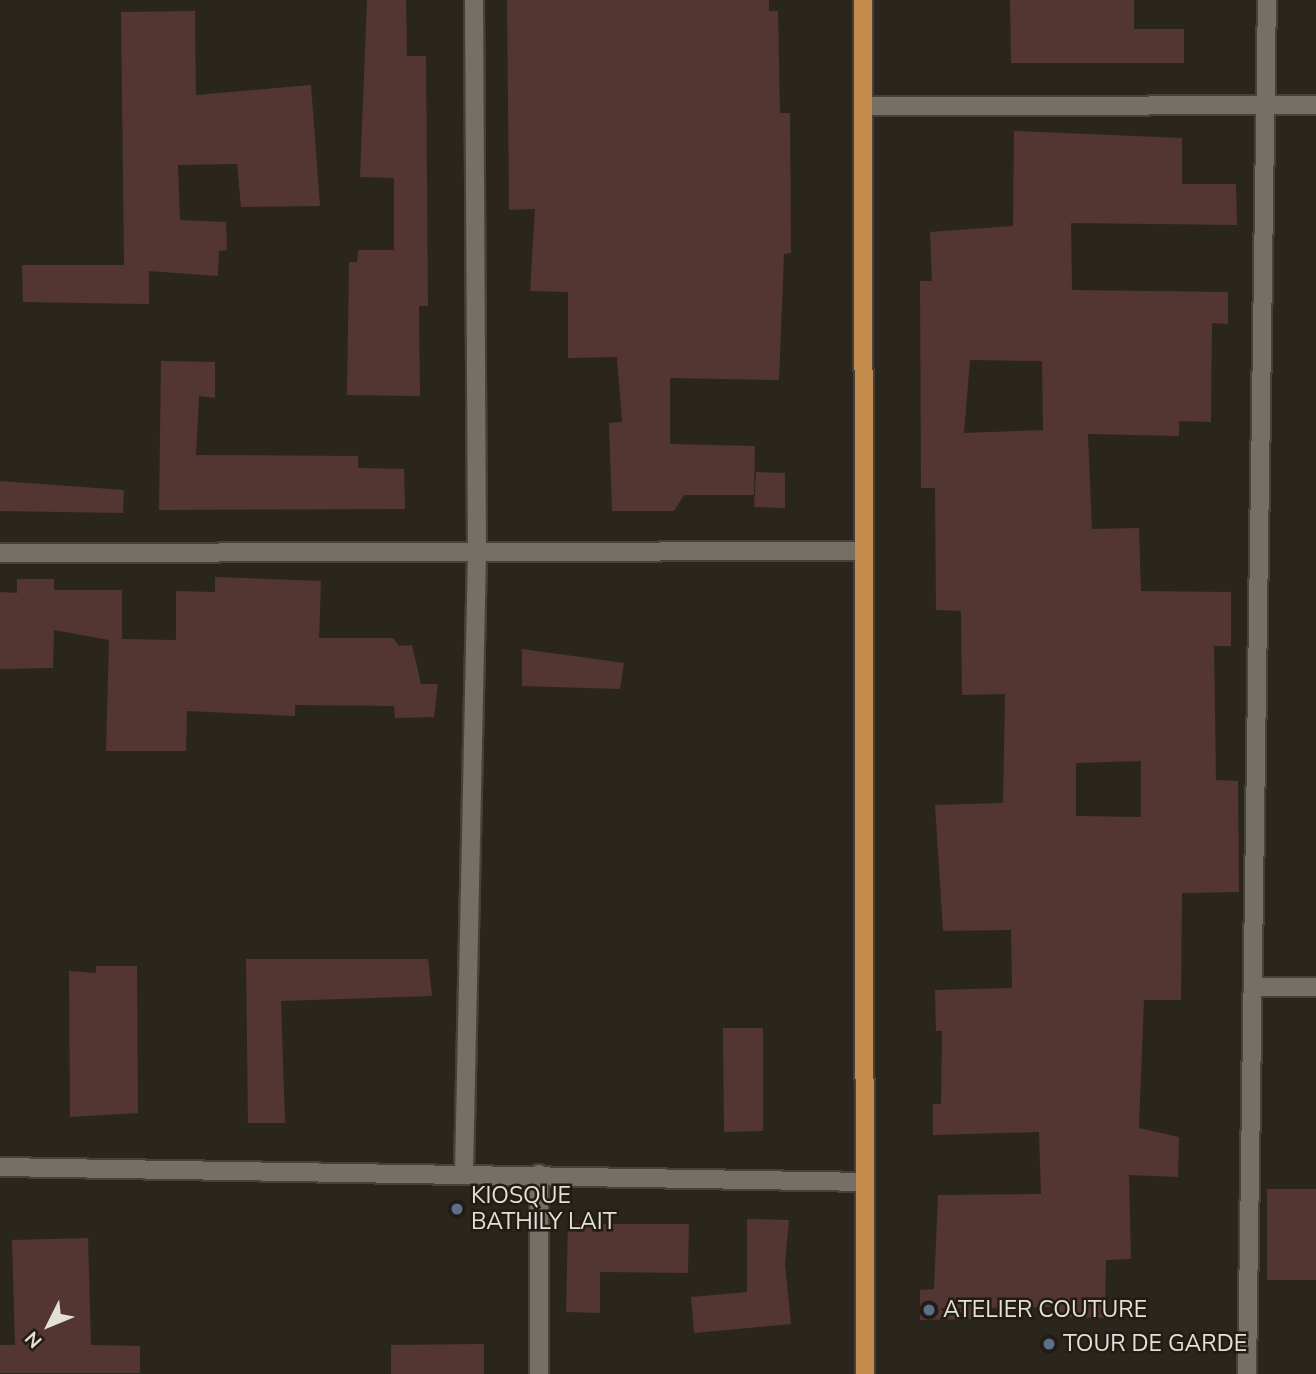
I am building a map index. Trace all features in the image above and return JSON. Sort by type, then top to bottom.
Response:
[{"type":"main road","points":[[863,0],[865,1374]]},
{"type":"street","points":[[464,1172],[477,552],[474,0]]},
{"type":"street","points":[[1247,1374],[1267,0]]},
{"type":"street","points":[[864,106],[1316,104]]},
{"type":"street","points":[[0,554],[864,551]]},
{"type":"street","points":[[1253,986],[1316,987]]},
{"type":"street","points":[[0,1167],[464,1172],[864,1182]]},
{"type":"street","points":[[539,1174],[539,1374]]},
{"type":"building","points":[[367,0],[406,0],[407,56],[426,56],[428,306],[419,306],[420,396],[347,395],[349,262],[357,262],[358,250],[394,250],[394,178],[360,177]]},
{"type":"building","points":[[507,0],[769,0],[769,11],[778,11],[780,113],[790,113],[791,253],[784,254],[779,380],[670,378],[670,444],[755,446],[754,495],[684,495],[674,511],[612,511],[609,423],[622,422],[617,357],[568,358],[568,292],[530,291],[535,209],[509,210]]},
{"type":"building","points":[[1010,0],[1134,0],[1134,29],[1184,29],[1184,63],[1011,63]]},
{"type":"building","points":[[195,11],[196,95],[311,85],[320,206],[241,207],[237,164],[178,165],[180,220],[226,222],[227,250],[219,251],[218,276],[149,271],[149,304],[23,302],[22,265],[124,265],[121,12]]},
{"type":"building","points":[[1014,131],[1182,138],[1182,184],[1236,184],[1237,225],[1071,223],[1072,290],[1228,292],[1228,324],[1212,323],[1211,422],[1179,421],[1179,436],[1088,434],[1092,529],[1139,528],[1141,591],[1231,592],[1231,646],[1214,646],[1216,780],[1238,781],[1239,892],[1182,893],[1181,1000],[1144,1000],[1139,1128],[1179,1137],[1178,1177],[1129,1175],[1131,1259],[1106,1260],[1105,1318],[1057,1317],[1057,1307],[981,1308],[981,1319],[920,1320],[920,1290],[934,1289],[938,1195],[1041,1194],[1039,1132],[933,1135],[933,1104],[941,1104],[942,1031],[936,1031],[935,990],[1012,988],[1011,930],[943,931],[935,805],[1003,803],[1005,694],[962,695],[961,611],[936,610],[935,488],[921,488],[920,281],[932,281],[930,232],[1013,226]],"holes":[[[970,360],[1042,361],[1043,430],[964,433]],[[1141,761],[1141,817],[1076,816],[1076,763]]]},
{"type":"building","points":[[161,361],[215,362],[215,398],[199,396],[196,455],[358,456],[358,468],[404,469],[405,509],[159,510]]},
{"type":"building","points":[[756,472],[785,473],[785,508],[754,507]]},
{"type":"building","points":[[0,481],[124,490],[123,513],[0,511]]},
{"type":"building","points":[[215,577],[321,581],[319,638],[393,638],[399,646],[412,645],[421,684],[438,684],[434,717],[395,718],[394,706],[295,705],[295,716],[187,711],[186,751],[106,751],[109,640],[54,630],[53,668],[0,669],[0,592],[17,593],[17,579],[54,579],[54,590],[122,590],[122,639],[176,640],[176,591],[215,592]]},
{"type":"building","points":[[522,649],[624,663],[620,689],[522,686]]},
{"type":"building","points":[[246,959],[428,959],[432,996],[281,1001],[285,1123],[248,1123]]},
{"type":"building","points":[[96,966],[137,966],[138,1113],[70,1117],[69,971],[96,973]]},
{"type":"building","points":[[723,1028],[763,1028],[763,1131],[724,1132]]},
{"type":"building","points":[[1267,1189],[1316,1189],[1316,1280],[1267,1280]]},
{"type":"building","points":[[747,1219],[789,1220],[785,1264],[791,1324],[694,1333],[691,1297],[747,1292]]},
{"type":"building","points":[[568,1224],[689,1224],[688,1273],[600,1272],[600,1313],[566,1312]]},
{"type":"building","points":[[88,1238],[91,1345],[140,1346],[140,1373],[0,1373],[0,1345],[15,1345],[12,1240]]},
{"type":"building","points":[[484,1344],[484,1374],[391,1374],[391,1345]]},
{"type":"place","name":"KIOSQUE BATHILY LAIT","points":[[457,1209]]},
{"type":"place","name":"ATELIER COUTURE","points":[[929,1310]]},
{"type":"place","name":"TOUR DE GARDE","points":[[1049,1344]]}]
